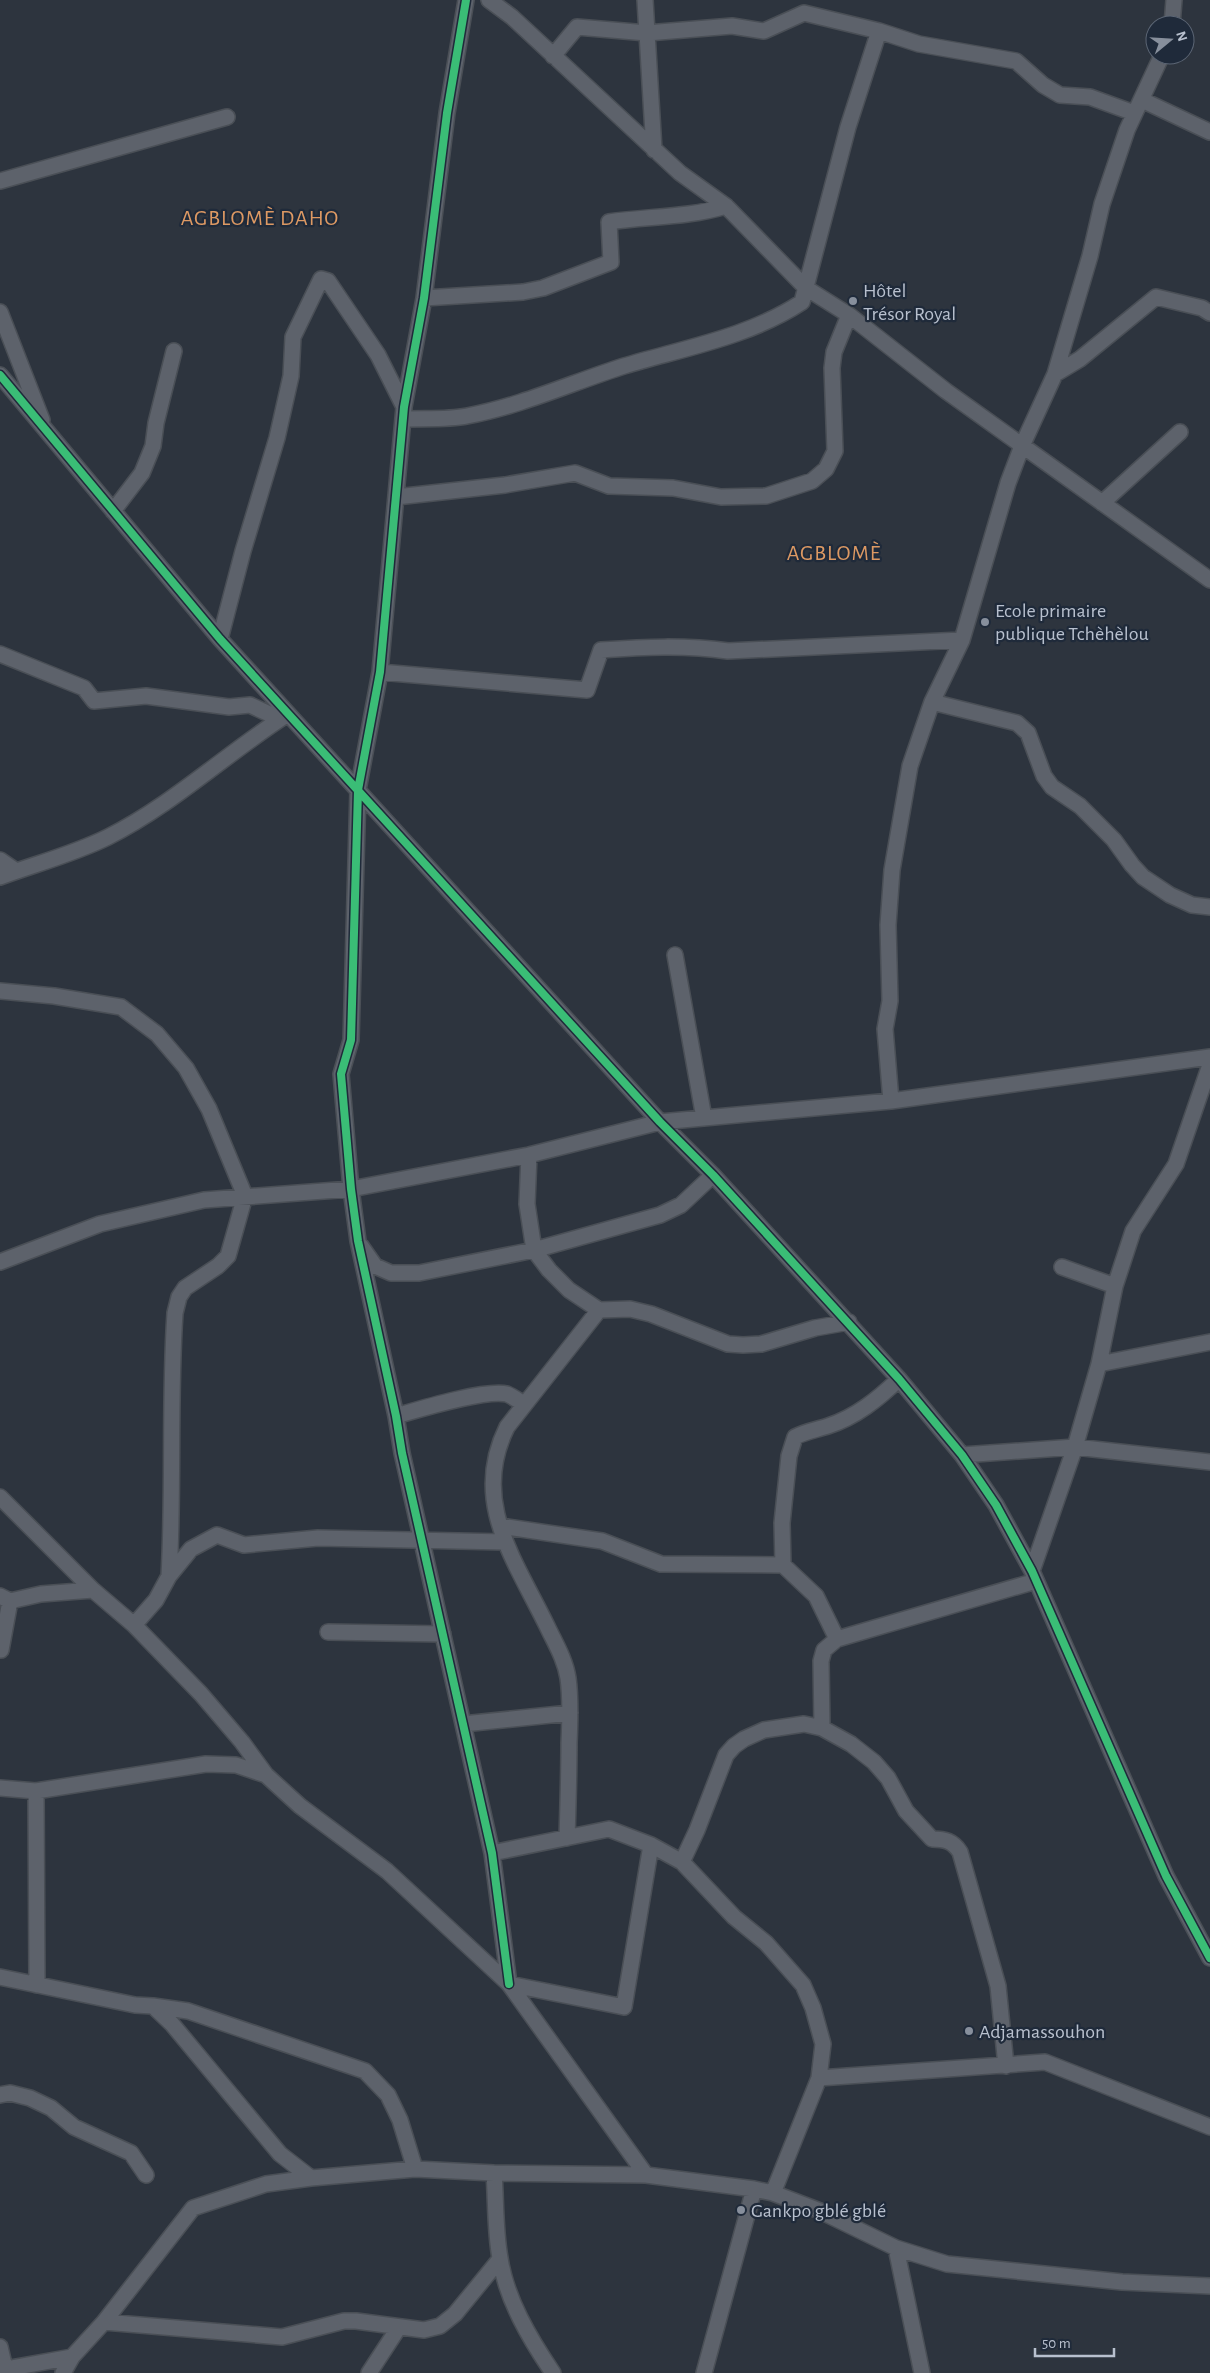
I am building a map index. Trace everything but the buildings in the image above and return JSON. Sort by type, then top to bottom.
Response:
[{"type":"street","points":[[466,0],[447,113],[424,298],[403,413],[380,672],[358,790],[351,1040],[341,1074],[351,1189],[358,1241],[396,1416],[402,1453],[492,1853],[509,1984]]},
{"type":"street","points":[[490,0],[512,17],[654,150],[726,206],[806,288],[849,315],[946,391],[1210,580]]},
{"type":"street","points":[[645,0],[654,150]]},
{"type":"street","points":[[1173,15],[1174,0]]},
{"type":"street","points":[[553,56],[577,28],[648,33],[732,26],[764,32],[804,13],[879,31],[919,44],[1016,61],[1043,85],[1060,95],[1090,97],[1138,106],[1210,132]]},
{"type":"street","points":[[403,413],[466,416],[545,395],[622,367],[706,343],[778,318],[802,302],[848,127],[879,31]]},
{"type":"street","points":[[891,1101],[885,1028],[890,1001],[888,925],[892,870],[910,766],[932,702],[962,640],[1008,483],[1022,446],[1055,374],[1090,256],[1102,204],[1138,106],[1157,65]]},
{"type":"street","points":[[0,181],[227,117]]},
{"type":"street","points":[[424,298],[496,295],[542,288],[611,262],[609,222],[680,216],[726,206]]},
{"type":"street","points":[[220,639],[243,551],[277,438],[291,376],[293,337],[321,279],[328,281],[378,355],[403,413]]},
{"type":"street","points":[[1055,374],[1080,359],[1156,297],[1202,308],[1210,313]]},
{"type":"street","points":[[0,312],[47,432]]},
{"type":"street","points":[[396,497],[505,485],[575,473],[609,486],[673,488],[721,497],[766,496],[800,486],[820,475],[835,451],[832,368],[834,352],[849,315]]},
{"type":"street","points":[[113,511],[142,473],[153,446],[156,422],[174,351]]},
{"type":"street","points":[[0,375],[284,717],[358,790],[660,1122],[713,1175],[899,1379],[962,1454],[996,1505],[1034,1576],[1166,1876],[1210,1958]]},
{"type":"street","points":[[1102,503],[1180,432]]},
{"type":"street","points":[[380,672],[588,690],[601,650],[659,646],[752,650],[962,640]]},
{"type":"street","points":[[0,654],[84,688],[94,702],[146,696],[229,707],[250,705],[284,717]]},
{"type":"street","points":[[932,702],[1017,723],[1028,733],[1044,776],[1052,787],[1080,806],[1114,840],[1132,865],[1144,877],[1170,895],[1192,905],[1210,907]]},
{"type":"street","points":[[0,877],[107,838],[149,814],[284,717]]},
{"type":"street","points":[[0,860],[16,871]]},
{"type":"street","points":[[675,955],[704,1118]]},
{"type":"street","points":[[0,991],[54,996],[121,1007],[157,1034],[186,1068],[210,1109],[245,1196],[228,1256],[218,1266],[185,1288],[179,1297],[175,1313],[172,1417],[173,1504],[169,1576]]},
{"type":"street","points":[[0,1262],[100,1224],[204,1200],[351,1189],[529,1155],[660,1122],[891,1101],[1210,1057]]},
{"type":"street","points":[[1034,1576],[1099,1364],[1115,1286],[1132,1231],[1176,1164],[1210,1065]]},
{"type":"street","points":[[529,1155],[527,1204],[534,1250],[549,1270],[569,1290],[598,1310],[630,1309],[650,1314],[728,1344],[743,1346],[761,1344],[815,1328],[848,1322]]},
{"type":"street","points":[[358,1241],[376,1266],[391,1273],[419,1273],[534,1250],[660,1215],[680,1206],[713,1175]]},
{"type":"street","points":[[1062,1267],[1115,1286]]},
{"type":"street","points":[[567,1838],[570,1713],[568,1678],[562,1656],[505,1542],[493,1497],[494,1462],[499,1444],[507,1427],[598,1310]]},
{"type":"street","points":[[1099,1364],[1210,1342]]},
{"type":"street","points":[[783,1565],[783,1509],[791,1445],[795,1437],[804,1432],[828,1426],[860,1412],[899,1379]]},
{"type":"street","points":[[396,1416],[444,1402],[486,1395],[506,1394],[524,1404]]},
{"type":"street","points":[[962,1454],[1075,1446],[1210,1462]]},
{"type":"street","points":[[0,1497],[93,1590],[134,1625],[201,1694],[242,1742],[266,1775],[300,1806],[387,1871],[509,1984],[646,2174]]},
{"type":"street","points":[[500,1526],[602,1541],[661,1564],[783,1565],[816,1596],[837,1638]]},
{"type":"street","points":[[134,1625],[156,1600],[169,1576],[191,1549],[217,1535],[244,1546],[318,1538],[505,1542]]},
{"type":"street","points":[[822,1728],[821,1661],[824,1650],[837,1638],[1034,1576]]},
{"type":"street","points":[[1,1650],[5,1598],[93,1590]]},
{"type":"street","points":[[328,1632],[443,1634]]},
{"type":"street","points":[[463,1724],[570,1713]]},
{"type":"street","points":[[682,1862],[697,1830],[726,1755],[734,1746],[764,1730],[804,1724],[822,1728],[850,1744],[874,1762],[888,1778],[906,1812],[932,1839],[948,1841],[955,1845],[960,1852],[998,1986],[1006,2066]]},
{"type":"street","points":[[0,1788],[36,1791],[206,1764],[236,1766],[266,1775]]},
{"type":"street","points":[[36,1791],[37,1985]]},
{"type":"street","points":[[492,1853],[609,1829],[651,1845],[682,1862],[734,1917],[766,1943],[802,1984],[813,2008],[823,2044],[819,2078],[773,2193]]},
{"type":"street","points":[[509,1984],[624,2007],[651,1845]]},
{"type":"street","points":[[0,1976],[134,2005],[188,2011],[364,2071],[388,2096],[400,2120],[415,2169]]},
{"type":"street","points":[[152,2006],[172,2024],[280,2154],[311,2178]]},
{"type":"street","points":[[819,2078],[1044,2062],[1210,2126]]},
{"type":"street","points":[[0,2095],[17,2095],[51,2108],[74,2127],[131,2153],[146,2175]]},
{"type":"street","points":[[63,2373],[72,2357],[104,2322],[193,2208],[266,2184],[415,2169],[494,2174],[646,2174],[754,2189],[773,2193],[820,2211],[896,2248],[947,2264],[1122,2282],[1210,2286]]},
{"type":"street","points":[[494,2174],[500,2259],[513,2303],[534,2344],[553,2373]]},
{"type":"street","points":[[704,2373],[754,2189]]},
{"type":"street","points":[[896,2248],[922,2373]]},
{"type":"street","points":[[104,2322],[282,2336],[344,2321],[356,2320],[424,2330],[440,2326],[455,2314],[500,2259]]},
{"type":"street","points":[[369,2373],[398,2327]]},
{"type":"street","points":[[0,2347],[4,2371],[72,2357]]},
{"type":"cycle path","points":[[466,0],[447,113],[424,298],[404,407],[380,672],[358,790],[351,1040],[341,1074],[351,1189],[358,1241],[396,1416],[402,1453],[492,1853],[509,1984]]},
{"type":"cycle path","points":[[0,375],[220,639],[660,1122],[713,1175],[899,1379],[962,1455],[996,1505],[1032,1571],[1166,1876],[1210,1958]]},
{"type":"place","name":"Hôtel Trésor Royal","points":[[853,301]]},
{"type":"place","name":"Ecole primaire publique Tchèhèlou","points":[[985,622]]},
{"type":"place","name":"Adjamassouhon","points":[[969,2031]]},
{"type":"place","name":"Gankpo gblé gblé","points":[[741,2210]]},
{"type":"district","name":"AGBLOMÈ DAHO","points":[[260,217]]},
{"type":"district","name":"AGBLOMÈ","points":[[834,552]]}]
